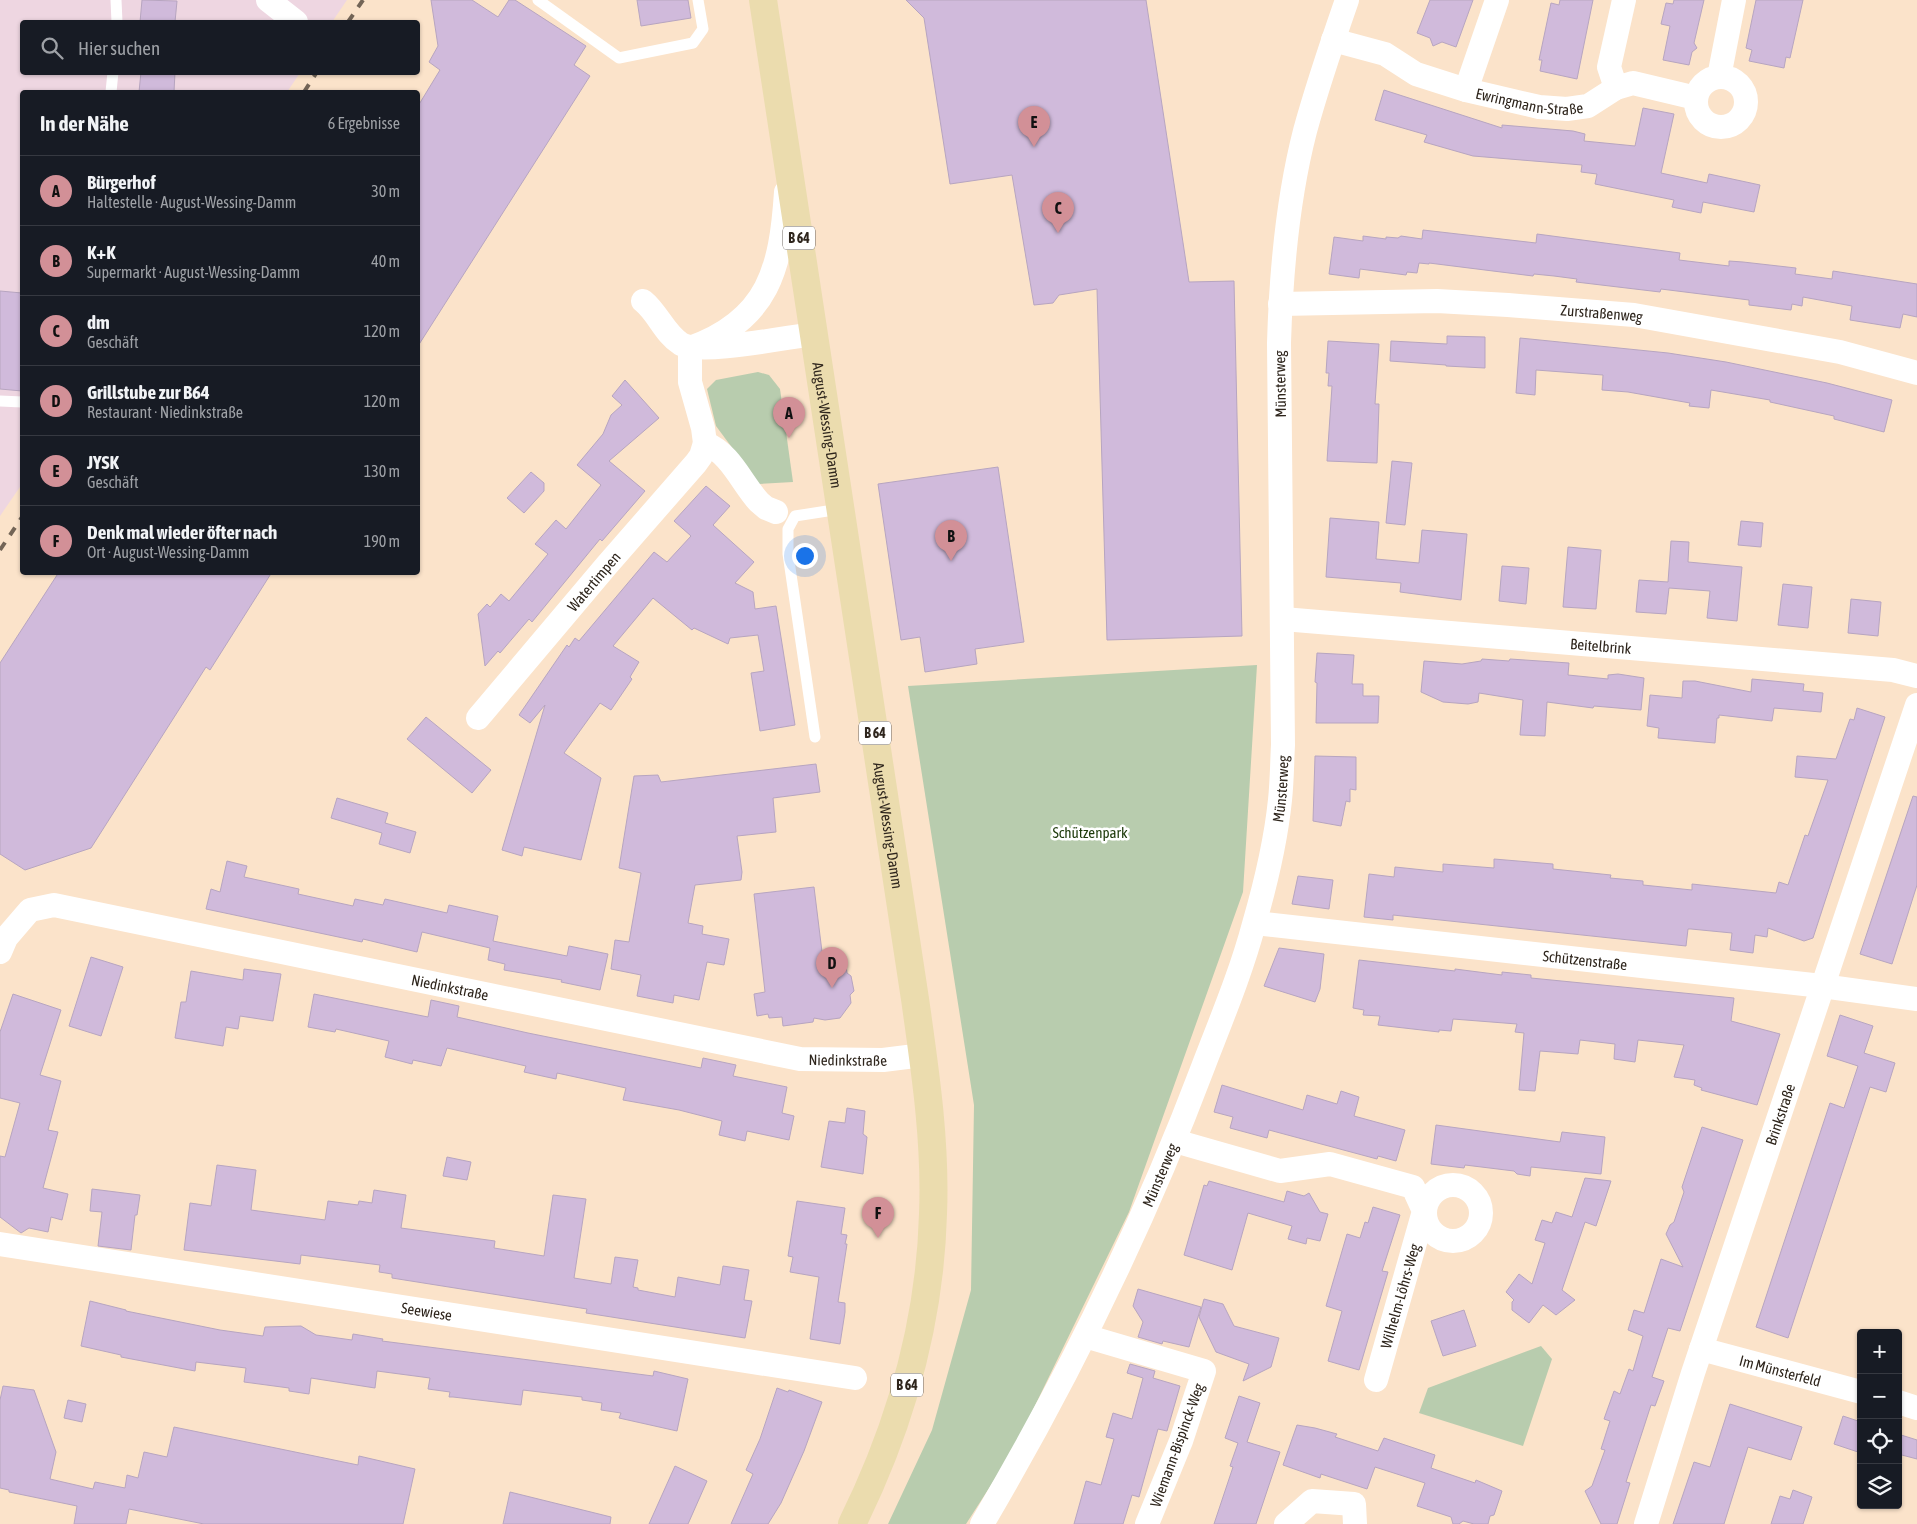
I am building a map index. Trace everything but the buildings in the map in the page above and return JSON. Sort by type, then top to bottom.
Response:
[{"type":"main road","name":"August-Wessing-Damm","points":[[763,0],[923,1055],[932,1155],[932,1239],[918,1343],[904,1396],[885,1452],[852,1524]]},
{"type":"street","points":[[268,0],[293,20]]},
{"type":"street","name":"Münsterweg","points":[[982,1524],[1022,1457],[1085,1336],[1152,1196],[1175,1141],[1241,967],[1255,923],[1280,801],[1283,745],[1279,343],[1280,304],[1285,251],[1303,140],[1347,0]]},
{"type":"street","name":"Ewringmann-Straße","points":[[1466,90],[1497,0]]},
{"type":"street","points":[[1616,88],[1609,67],[1624,0]]},
{"type":"street","points":[[1719,77],[1734,0]]},
{"type":"street","name":"Ewringmann-Straße","points":[[1333,40],[1385,54],[1416,74],[1466,90],[1539,107],[1567,109],[1588,106],[1616,88],[1633,83],[1696,98]]},
{"type":"street","points":[[1727,78],[1735,81],[1745,94],[1745,111],[1735,124],[1727,127],[1710,126],[1699,115],[1696,107],[1696,98],[1698,90],[1711,79],[1727,78]]},
{"type":"street","points":[[690,348],[721,335],[735,325],[755,304],[768,285],[779,254],[784,212],[786,182],[784,142]]},
{"type":"street","points":[[643,301],[649,306],[669,334],[690,348],[721,347],[814,334]]},
{"type":"street","name":"Zurstraßenweg","points":[[1280,304],[1437,301],[1634,315],[1840,352],[1917,373]]},
{"type":"street","points":[[690,348],[690,382],[705,435],[705,443],[726,457],[755,498],[766,508],[776,512]]},
{"type":"street","name":"Watertimpen","points":[[478,718],[696,463],[701,456],[705,443]]},
{"type":"street","name":"Beitelbrink","points":[[1283,619],[1893,670],[1917,676]]},
{"type":"street","name":"Brinkstraße","points":[[1646,1524],[1701,1349],[1917,705]]},
{"type":"street","name":"Niedinkstraße","points":[[0,952],[6,938],[30,910],[54,906],[800,1059],[883,1060],[923,1055]]},
{"type":"street","name":"Schützenstraße","points":[[1255,923],[1822,986],[1917,999]]},
{"type":"street","name":"Wilhelm-Löhrs-Weg","points":[[1175,1141],[1280,1171],[1330,1164],[1413,1187],[1424,1211],[1376,1380]]},
{"type":"street","name":"Seewiese","points":[[0,1244],[855,1378]]},
{"type":"street","name":"Wiemann-Bispinck-Weg","points":[[1085,1336],[1204,1370],[1182,1441],[1147,1524]]},
{"type":"street","name":"Im Münsterfeld","points":[[1701,1349],[1857,1391]]},
{"type":"street","points":[[1902,1403],[1917,1408]]},
{"type":"street","points":[[1286,1524],[1312,1501],[1354,1504],[1355,1524]]},
{"type":"lane","points":[[116,0],[118,20]]},
{"type":"lane","points":[[538,0],[619,58],[693,43],[703,29],[698,0]]},
{"type":"lane","points":[[111,90],[113,75]]},
{"type":"lane","points":[[0,400],[20,402]]},
{"type":"lane","points":[[814,737],[788,554],[788,529],[795,516],[840,509]]},
{"type":"shaded area","points":[[0,0],[347,0],[333,20],[20,20],[20,75],[299,75],[288,90],[20,90],[20,487],[0,516]]},
{"type":"green space","points":[[758,372],[769,375],[780,389],[793,482],[759,484],[716,426],[707,389],[716,380]]},
{"type":"green space","name":"Schützenpark","points":[[1257,665],[1243,892],[1129,1212],[1013,1451],[966,1524],[888,1524],[932,1430],[971,1290],[974,1105],[908,686]]},
{"type":"green space","points":[[1541,1346],[1552,1359],[1523,1446],[1419,1413],[1428,1388]]},
{"type":"railway","points":[[349,20],[363,0]]},
{"type":"railway","points":[[305,90],[315,75]]},
{"type":"railway","points":[[0,550],[20,520]]},
{"type":"place","name":"JYSK","points":[[1034,147]]},
{"type":"place","name":"dm","points":[[1058,233]]},
{"type":"place","name":"Bürgerhof","points":[[789,438]]},
{"type":"place","name":"K+K","points":[[951,561]]},
{"type":"place","name":"Grillstube zur B64","points":[[832,988]]},
{"type":"place","name":"Denk mal wieder öfter nach","points":[[878,1238]]}]
